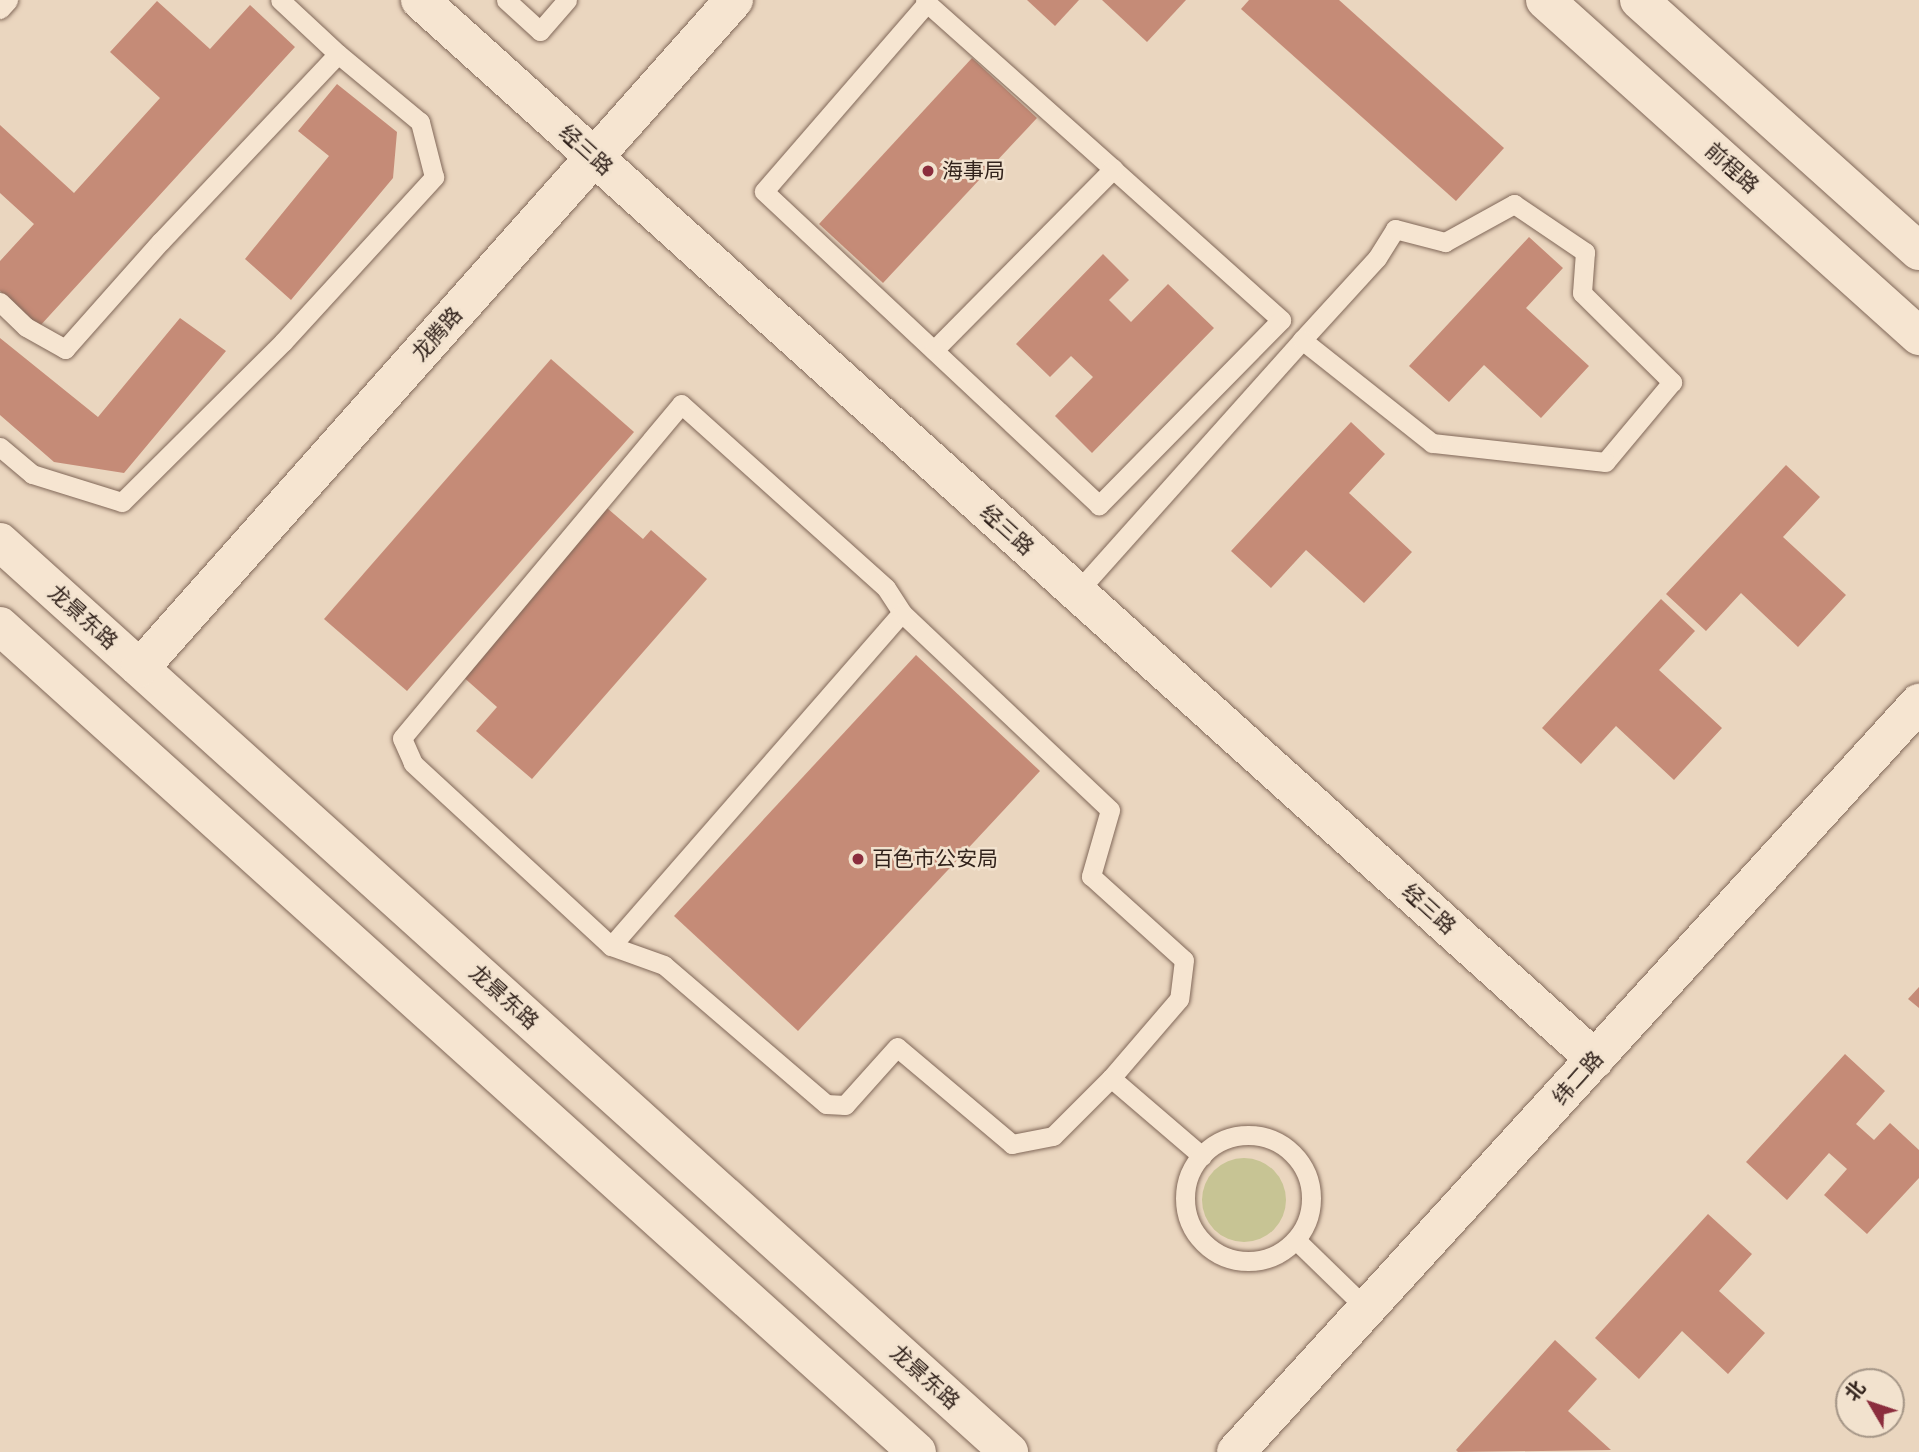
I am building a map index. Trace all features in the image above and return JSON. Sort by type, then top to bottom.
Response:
[{"type":"main road","name":"经三路","points":[[420,0],[1595,1059]]},
{"type":"main road","name":"龙腾路","points":[[140,668],[734,0]]},
{"type":"main road","name":"前程路","points":[[1545,0],[1919,336]]},
{"type":"main road","points":[[1639,0],[1919,251]]},
{"type":"main road","name":"龙景东路","points":[[0,542],[1009,1452]]},
{"type":"main road","points":[[0,625],[917,1452]]},
{"type":"main road","name":"纬二路","points":[[1236,1452],[1919,703]]},
{"type":"lane","points":[[0,9],[8,0]]},
{"type":"lane","points":[[0,447],[32,474],[122,502],[282,342],[434,177],[420,122],[338,54],[280,0]]},
{"type":"lane","points":[[506,0],[540,31],[567,0]]},
{"type":"lane","points":[[926,1],[1281,320],[1099,505],[764,191],[926,1]]},
{"type":"lane","points":[[0,302],[26,327],[65,349],[161,241],[338,54]]},
{"type":"lane","points":[[934,350],[1113,169]]},
{"type":"lane","points":[[1077,592],[1302,340],[1377,258],[1395,229],[1445,242],[1514,204],[1585,252],[1582,293],[1672,382],[1605,462],[1432,443],[1302,340]]},
{"type":"lane","points":[[681,404],[886,588],[902,614],[1110,810],[1091,876],[1184,961],[1179,999],[1111,1078],[1053,1136],[1012,1144],[897,1047],[845,1105],[826,1104],[664,965],[611,946],[413,763],[402,738],[681,404]]},
{"type":"lane","points":[[611,946],[902,614]]},
{"type":"lane","points":[[1111,1078],[1202,1156]]},
{"type":"lane","points":[[1243,1135],[1262,1136],[1279,1143],[1294,1154],[1311,1187],[1308,1215],[1296,1240],[1281,1252],[1264,1260],[1245,1262],[1227,1259],[1200,1240],[1188,1218],[1185,1193],[1188,1177],[1202,1156],[1225,1139],[1243,1135]]},
{"type":"lane","points":[[1296,1240],[1367,1309]]},
{"type":"shaded area","points":[[1244,1158],[1260,1161],[1274,1170],[1283,1184],[1286,1200],[1283,1216],[1274,1230],[1260,1239],[1244,1242],[1228,1239],[1214,1230],[1205,1216],[1202,1200],[1205,1184],[1214,1170],[1228,1161]]},
{"type":"building","points":[[1027,0],[1079,0],[1055,26]]},
{"type":"building","points":[[1102,0],[1186,0],[1147,42]]},
{"type":"building","points":[[1249,0],[1339,0],[1504,148],[1456,201],[1241,9]]},
{"type":"building","points":[[157,1],[210,49],[250,5],[295,47],[39,327],[0,291],[0,261],[34,224],[0,193],[0,125],[74,193],[160,98],[110,52]]},
{"type":"building","name":"海事局","points":[[972,58],[1037,118],[883,283],[819,224]]},
{"type":"building","points":[[337,84],[397,132],[393,178],[291,300],[245,259],[329,156],[298,131]]},
{"type":"building","points":[[1529,237],[1563,268],[1526,308],[1589,366],[1541,418],[1484,365],[1449,402],[1409,366]]},
{"type":"building","points":[[1103,254],[1129,280],[1109,300],[1131,322],[1168,284],[1214,328],[1092,453],[1055,416],[1093,377],[1071,356],[1050,377],[1016,344]]},
{"type":"building","points":[[180,318],[226,351],[124,473],[54,462],[0,415],[0,338],[98,417]]},
{"type":"building","points":[[551,359],[634,432],[407,691],[324,619]]},
{"type":"building","points":[[1351,422],[1385,454],[1349,493],[1412,552],[1364,603],[1306,550],[1271,588],[1231,551]]},
{"type":"building","points":[[1786,465],[1820,497],[1783,537],[1846,595],[1798,647],[1741,593],[1706,631],[1666,594]]},
{"type":"building","points":[[607,508],[643,539],[651,530],[707,579],[532,779],[476,731],[497,707],[461,675]]},
{"type":"building","points":[[1661,599],[1695,631],[1659,670],[1722,728],[1674,780],[1616,726],[1581,764],[1542,728]]},
{"type":"building","points":[[916,655],[1040,771],[798,1031],[674,916]]},
{"type":"building","points":[[1919,987],[1919,1008],[1908,999]]},
{"type":"building","points":[[1845,1054],[1885,1091],[1856,1124],[1874,1140],[1890,1123],[1919,1150],[1919,1178],[1867,1234],[1824,1195],[1847,1169],[1829,1153],[1787,1200],[1746,1162]]},
{"type":"building","points":[[1708,1214],[1752,1254],[1719,1291],[1765,1333],[1728,1374],[1682,1331],[1639,1379],[1595,1338]]},
{"type":"building","points":[[1555,1340],[1597,1379],[1568,1411],[1611,1450],[1458,1452],[1456,1450]]},
{"type":"place","name":"海事局","points":[[928,171]]},
{"type":"place","name":"百色市公安局","points":[[858,859]]}]
